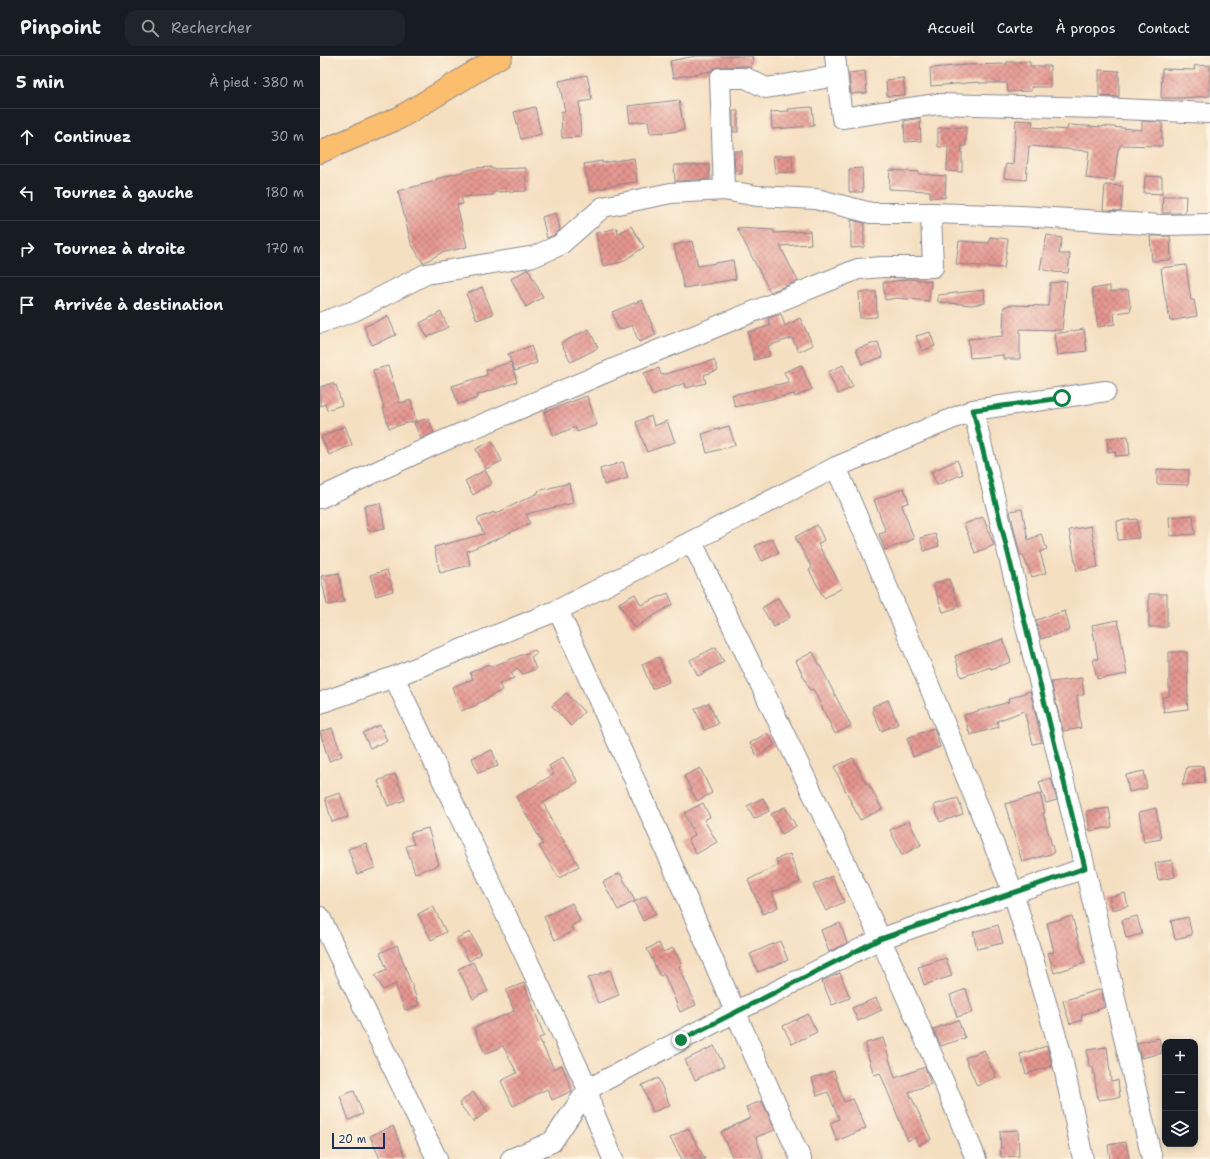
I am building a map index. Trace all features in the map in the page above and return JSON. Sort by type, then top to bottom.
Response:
[{"type":"highway","points":[[320,152],[399,118],[501,56]]},
{"type":"street","points":[[835,56],[842,118],[937,104],[1099,108],[1210,113]]},
{"type":"street","points":[[724,190],[720,78],[746,78],[766,88],[837,76]]},
{"type":"street","points":[[320,323],[354,311],[426,274],[535,256],[560,245],[603,207],[671,193],[724,190],[757,196],[816,199],[871,213],[1022,216],[1161,226],[1210,224]]},
{"type":"street","points":[[320,498],[436,444],[649,354],[858,269],[933,266],[931,213]]},
{"type":"street","points":[[320,703],[394,677],[558,610],[836,467],[973,410],[1106,391]]},
{"type":"street","points":[[973,410],[1085,868],[1152,1159]]},
{"type":"street","points":[[836,467],[924,673],[1013,892],[1061,1053],[1083,1159]]},
{"type":"street","points":[[692,542],[880,939],[976,1159]]},
{"type":"street","points":[[558,610],[651,817],[775,1104],[801,1159]]},
{"type":"street","points":[[394,677],[588,1089],[592,1108],[613,1159]]},
{"type":"street","points":[[511,1159],[552,1142],[588,1089],[735,1012],[880,939],[1085,868]]},
{"type":"street","points":[[320,917],[437,1159]]},
{"type":"building","points":[[696,56],[752,56],[753,63],[751,63],[751,68],[746,66],[720,67],[714,68],[711,71],[673,78],[670,61]]},
{"type":"building","points":[[1007,62],[1030,62],[1030,66],[1050,66],[1050,87],[1031,87],[1031,91],[1008,92],[1007,83],[979,82],[931,86],[930,68],[1007,64]]},
{"type":"building","points":[[1210,65],[1210,96],[1161,98],[1162,69],[1195,70],[1194,66]]},
{"type":"building","points":[[1099,70],[1119,71],[1119,97],[1099,96]]},
{"type":"building","points":[[865,71],[867,93],[851,94],[849,73]]},
{"type":"building","points":[[587,75],[592,100],[579,102],[581,137],[562,138],[561,112],[565,112],[559,81]]},
{"type":"building","points":[[903,78],[905,95],[887,96],[886,80]]},
{"type":"building","points":[[679,100],[684,130],[650,133],[648,121],[630,123],[628,106]]},
{"type":"building","points":[[535,107],[541,134],[521,139],[514,112]]},
{"type":"building","points":[[812,107],[814,126],[772,129],[771,112]]},
{"type":"building","points":[[733,111],[738,111],[738,132],[733,132]]},
{"type":"building","points":[[920,118],[921,141],[905,142],[904,121]]},
{"type":"building","points":[[1016,120],[1033,121],[1032,127],[1067,130],[1068,125],[1103,126],[1142,130],[1142,121],[1162,122],[1162,146],[1120,145],[1118,149],[1114,181],[1086,178],[1089,151],[1029,146],[1026,180],[1004,178],[1006,164],[1013,165]]},
{"type":"building","points":[[966,127],[966,146],[962,146],[962,172],[947,171],[948,147],[938,147],[938,128]]},
{"type":"building","points":[[734,151],[742,151],[742,174],[735,174]]},
{"type":"building","points":[[792,155],[793,172],[775,173],[773,156]]},
{"type":"building","points":[[634,158],[637,182],[614,185],[590,191],[584,164]]},
{"type":"building","points":[[674,165],[709,165],[710,179],[675,181]]},
{"type":"building","points":[[491,167],[491,169],[526,168],[526,191],[493,192],[493,195],[461,197],[463,204],[457,205],[467,247],[441,253],[423,263],[411,243],[398,191],[436,181],[436,179],[475,168]]},
{"type":"building","points":[[862,168],[863,192],[849,192],[849,169]]},
{"type":"building","points":[[890,170],[946,176],[945,198],[930,197],[930,191],[889,189]]},
{"type":"building","points":[[1145,176],[1162,177],[1162,194],[1144,193]]},
{"type":"building","points":[[1105,185],[1123,186],[1121,211],[1103,210]]},
{"type":"building","points":[[1163,196],[1186,196],[1185,213],[1162,213]]},
{"type":"building","points":[[556,213],[560,230],[547,238],[542,217]]},
{"type":"building","points":[[851,220],[864,223],[864,247],[851,248]]},
{"type":"building","points":[[631,226],[644,247],[622,262],[603,266],[596,233],[617,228],[618,234]]},
{"type":"building","points":[[737,228],[774,230],[774,233],[810,231],[811,244],[780,246],[798,281],[770,292]]},
{"type":"building","points":[[1047,235],[1062,238],[1059,254],[1070,254],[1068,273],[1040,269]]},
{"type":"building","points":[[1150,236],[1170,236],[1171,260],[1152,261]]},
{"type":"building","points":[[990,237],[1008,239],[1004,268],[956,264],[959,241],[989,243]]},
{"type":"building","points":[[692,241],[698,266],[733,260],[736,279],[684,288],[674,245]]},
{"type":"building","points":[[1186,265],[1191,300],[1194,300],[1197,316],[1170,321],[1161,268]]},
{"type":"building","points":[[528,269],[543,297],[526,307],[511,279]]},
{"type":"building","points":[[909,279],[931,281],[929,301],[896,298],[885,300],[883,283]]},
{"type":"building","points":[[1067,281],[1062,330],[1020,329],[1020,359],[1003,359],[1003,355],[970,358],[968,339],[1003,336],[1004,307],[1010,305],[1048,306],[1050,283]]},
{"type":"building","points":[[1110,286],[1110,292],[1128,290],[1131,311],[1114,313],[1115,324],[1098,327],[1092,289]]},
{"type":"building","points":[[482,287],[493,314],[477,320],[466,294]]},
{"type":"building","points":[[984,290],[985,303],[972,305],[938,302],[938,295]]},
{"type":"building","points":[[859,292],[876,292],[877,317],[860,318]]},
{"type":"building","points":[[642,300],[656,335],[639,342],[632,325],[619,330],[612,312]]},
{"type":"building","points":[[441,312],[448,327],[427,337],[420,323]]},
{"type":"building","points":[[781,314],[785,326],[800,318],[813,345],[799,352],[792,338],[768,346],[770,356],[754,360],[748,332],[770,326],[768,318]]},
{"type":"building","points":[[388,316],[396,335],[372,345],[364,327]]},
{"type":"building","points":[[589,329],[598,348],[571,362],[561,343]]},
{"type":"building","points":[[1084,329],[1087,351],[1057,355],[1054,334]]},
{"type":"building","points":[[930,332],[935,346],[922,351],[916,336]]},
{"type":"building","points":[[878,342],[883,357],[862,364],[856,349]]},
{"type":"building","points":[[531,346],[537,363],[515,371],[508,354]]},
{"type":"building","points":[[714,360],[718,370],[704,375],[706,383],[686,388],[685,383],[652,395],[644,373],[659,368],[661,375]]},
{"type":"building","points":[[511,362],[517,382],[477,395],[478,398],[458,404],[452,386],[487,375],[486,370]]},
{"type":"building","points":[[801,365],[812,389],[795,397],[794,394],[735,407],[732,395],[789,382],[784,372]]},
{"type":"building","points":[[843,365],[853,387],[838,394],[828,372]]},
{"type":"building","points":[[388,366],[400,403],[411,400],[416,421],[389,428],[373,370]]},
{"type":"building","points":[[333,383],[334,386],[336,385],[342,405],[327,410],[325,404],[320,406],[320,387]]},
{"type":"building","points":[[587,396],[597,425],[577,432],[575,427],[554,436],[544,412]]},
{"type":"building","points":[[651,416],[654,426],[667,421],[675,442],[647,452],[636,422]]},
{"type":"building","points":[[428,418],[434,433],[421,439],[414,423]]},
{"type":"building","points":[[345,426],[352,445],[329,455],[321,437]]},
{"type":"building","points":[[729,426],[735,445],[707,453],[702,434]]},
{"type":"building","points":[[1128,436],[1130,455],[1116,456],[1115,451],[1108,452],[1107,438]]},
{"type":"building","points":[[492,441],[502,461],[486,469],[476,449]]},
{"type":"building","points":[[957,460],[963,474],[937,485],[931,472]]},
{"type":"building","points":[[623,462],[628,478],[604,485],[600,469]]},
{"type":"building","points":[[1157,469],[1189,470],[1188,485],[1157,484]]},
{"type":"building","points":[[485,470],[492,483],[473,495],[465,481]]},
{"type":"building","points":[[569,483],[573,503],[526,514],[530,523],[467,551],[470,565],[440,573],[434,547],[484,534],[477,519],[494,512],[495,514],[538,493],[538,491]]},
{"type":"building","points":[[904,488],[909,502],[902,505],[914,539],[885,550],[879,534],[886,532],[874,500]]},
{"type":"building","points":[[380,503],[385,528],[368,531],[364,506]]},
{"type":"building","points":[[1022,509],[1028,540],[1041,534],[1047,549],[1040,552],[1046,573],[1032,577],[1023,555],[1020,555],[1010,511]]},
{"type":"building","points":[[1193,515],[1195,534],[1170,536],[1169,517]]},
{"type":"building","points":[[983,517],[994,545],[975,553],[964,524]]},
{"type":"building","points":[[1137,519],[1139,538],[1118,540],[1117,521]]},
{"type":"building","points":[[817,525],[824,540],[818,544],[842,588],[824,598],[809,570],[812,568],[795,537]]},
{"type":"building","points":[[1091,526],[1098,567],[1077,571],[1069,530]]},
{"type":"building","points":[[935,534],[939,546],[924,551],[920,538]]},
{"type":"building","points":[[772,538],[779,553],[762,561],[755,546]]},
{"type":"building","points":[[387,570],[393,591],[376,596],[370,575]]},
{"type":"building","points":[[339,573],[344,602],[327,605],[321,576]]},
{"type":"building","points":[[949,579],[959,607],[943,612],[933,584]]},
{"type":"building","points":[[668,593],[673,604],[634,628],[619,603],[635,594],[641,605]]},
{"type":"building","points":[[1149,594],[1167,594],[1167,627],[1149,627]]},
{"type":"building","points":[[778,598],[790,617],[774,627],[762,608]]},
{"type":"building","points":[[1065,611],[1070,630],[1041,639],[1036,620]]},
{"type":"building","points":[[1118,620],[1127,674],[1097,679],[1093,659],[1098,659],[1092,625]]},
{"type":"building","points":[[1003,639],[1011,662],[961,677],[955,656]]},
{"type":"building","points":[[716,647],[724,662],[698,676],[690,660]]},
{"type":"building","points":[[535,650],[537,653],[531,657],[536,669],[523,674],[517,668],[511,673],[514,678],[499,684],[502,690],[477,705],[461,711],[452,687],[473,679],[470,673],[488,664],[490,667]]},
{"type":"building","points":[[813,652],[851,726],[835,734],[813,689],[810,690],[796,661]]},
{"type":"building","points":[[1169,652],[1187,652],[1188,709],[1164,712],[1162,697],[1169,696]]},
{"type":"building","points":[[659,657],[669,682],[652,689],[642,664]]},
{"type":"building","points":[[1082,678],[1084,695],[1077,695],[1081,728],[1063,731],[1051,682]]},
{"type":"building","points":[[1030,691],[1042,742],[1033,744],[1024,711],[997,721],[999,727],[970,735],[964,715],[1009,702],[1008,699]]},
{"type":"building","points":[[566,693],[584,712],[571,726],[552,706]]},
{"type":"building","points":[[888,700],[898,724],[881,731],[873,712],[873,706]]},
{"type":"building","points":[[709,703],[718,724],[704,730],[695,709]]},
{"type":"building","points":[[380,725],[387,741],[370,748],[363,733]]},
{"type":"building","points":[[332,728],[342,756],[329,761],[320,732]]},
{"type":"building","points":[[934,728],[940,747],[913,757],[907,738]]},
{"type":"building","points":[[767,733],[775,745],[757,756],[750,743]]},
{"type":"building","points":[[492,750],[498,766],[478,773],[472,758]]},
{"type":"building","points":[[563,757],[578,782],[543,803],[551,817],[550,818],[579,866],[559,878],[539,846],[543,844],[516,797],[554,774],[549,766]]},
{"type":"building","points":[[853,758],[866,784],[868,783],[882,809],[860,820],[834,767]]},
{"type":"building","points":[[1203,766],[1205,783],[1182,785],[1187,767]]},
{"type":"building","points":[[700,768],[712,793],[697,801],[684,776]]},
{"type":"building","points":[[1144,771],[1147,788],[1129,792],[1126,775]]},
{"type":"building","points":[[395,774],[405,800],[388,806],[378,781]]},
{"type":"building","points":[[1051,778],[1057,800],[1046,803],[1039,782]]},
{"type":"building","points":[[340,793],[348,817],[332,822],[325,798]]},
{"type":"building","points":[[1040,794],[1045,813],[1043,813],[1054,853],[1022,862],[1005,804]]},
{"type":"building","points":[[763,798],[769,811],[754,819],[747,806]]},
{"type":"building","points":[[958,798],[963,814],[940,822],[934,805]]},
{"type":"building","points":[[703,803],[710,817],[704,820],[717,842],[696,854],[688,839],[695,835],[684,813]]},
{"type":"building","points":[[785,807],[796,826],[782,834],[771,814]]},
{"type":"building","points":[[1109,808],[1112,827],[1090,831],[1087,811]]},
{"type":"building","points":[[1156,808],[1161,839],[1144,842],[1139,812]]},
{"type":"building","points":[[909,821],[921,845],[902,855],[890,830]]},
{"type":"building","points":[[428,828],[439,865],[415,873],[406,846],[414,844],[410,833]]},
{"type":"building","points":[[366,843],[375,868],[357,874],[348,849]]},
{"type":"building","points":[[790,854],[800,882],[772,892],[778,907],[763,914],[748,880],[778,865],[776,859]]},
{"type":"building","points":[[1172,860],[1175,877],[1158,880],[1155,863]]},
{"type":"building","points":[[620,873],[635,901],[618,910],[603,882]]},
{"type":"building","points":[[832,876],[844,902],[826,911],[813,885]]},
{"type":"building","points":[[1125,893],[1128,906],[1112,910],[1109,897]]},
{"type":"building","points":[[646,896],[656,914],[643,921],[634,902]]},
{"type":"building","points":[[572,903],[580,921],[571,926],[573,931],[555,940],[544,917]]},
{"type":"building","points":[[433,906],[446,932],[431,940],[418,914]]},
{"type":"building","points":[[1072,916],[1085,963],[1054,973],[1048,953],[1054,952],[1047,923]]},
{"type":"building","points":[[1137,916],[1142,934],[1126,938],[1122,920]]},
{"type":"building","points":[[1188,917],[1192,935],[1175,939],[1171,921]]},
{"type":"building","points":[[840,923],[847,943],[829,952],[821,930]]},
{"type":"building","points":[[998,925],[1003,943],[977,949],[973,932]]},
{"type":"building","points":[[470,932],[481,954],[469,961],[457,938]]},
{"type":"building","points":[[780,941],[788,960],[758,972],[750,954]]},
{"type":"building","points":[[659,943],[663,952],[673,948],[682,965],[679,966],[696,1005],[680,1012],[664,974],[660,976],[647,949]]},
{"type":"building","points":[[397,945],[419,1005],[405,1010],[395,984],[383,990],[375,975],[387,969],[380,953]]},
{"type":"building","points":[[946,958],[952,976],[924,985],[918,967]]},
{"type":"building","points":[[473,962],[488,991],[473,999],[458,969]]},
{"type":"building","points":[[610,970],[619,995],[598,1003],[588,978]]},
{"type":"building","points":[[840,973],[850,998],[832,1005],[822,981]]},
{"type":"building","points":[[524,983],[544,1036],[539,1038],[554,1069],[562,1065],[572,1091],[552,1100],[547,1089],[513,1106],[501,1081],[517,1073],[503,1046],[485,1054],[474,1028],[514,1011],[506,990]]},
{"type":"building","points":[[966,989],[973,1012],[957,1017],[950,995]]},
{"type":"building","points":[[1101,989],[1105,1007],[1081,1015],[1082,1020],[1070,1024],[1063,1001]]},
{"type":"building","points":[[876,998],[882,1010],[858,1021],[852,1008]]},
{"type":"building","points":[[808,1014],[817,1032],[792,1044],[783,1026]]},
{"type":"building","points":[[958,1020],[965,1038],[941,1046],[933,1029]]},
{"type":"building","points":[[883,1038],[895,1078],[925,1067],[931,1084],[909,1092],[931,1139],[919,1145],[915,1137],[908,1141],[880,1073],[874,1075],[866,1049],[866,1043]]},
{"type":"building","points":[[1159,1038],[1162,1053],[1141,1058],[1137,1043]]},
{"type":"building","points":[[714,1046],[724,1066],[695,1080],[685,1060]]},
{"type":"building","points":[[1047,1046],[1052,1066],[1026,1074],[1020,1054]]},
{"type":"building","points":[[1107,1047],[1111,1081],[1118,1080],[1120,1097],[1098,1100],[1093,1067],[1089,1067],[1087,1050]]},
{"type":"building","points":[[984,1050],[996,1077],[977,1086],[965,1058]]},
{"type":"building","points":[[834,1071],[844,1102],[853,1099],[866,1128],[837,1141],[830,1123],[839,1119],[828,1092],[817,1096],[812,1078]]},
{"type":"building","points":[[658,1078],[670,1105],[653,1112],[642,1085]]},
{"type":"building","points":[[354,1091],[363,1114],[349,1120],[340,1096]]},
{"type":"building","points":[[473,1092],[488,1111],[473,1122],[459,1103]]},
{"type":"building","points":[[762,1101],[775,1130],[756,1137],[763,1159],[733,1159],[721,1132],[750,1118],[746,1107]]},
{"type":"building","points":[[393,1126],[406,1159],[380,1159],[370,1136]]},
{"type":"building","points":[[688,1128],[705,1159],[682,1159],[670,1138]]},
{"type":"building","points":[[1018,1130],[1019,1156],[1001,1157],[1000,1131]]},
{"type":"building","points":[[1126,1142],[1129,1159],[1110,1159],[1108,1145]]},
{"type":"route","points":[[681,1040],[880,939],[1085,868],[973,410],[1062,398]]}]
